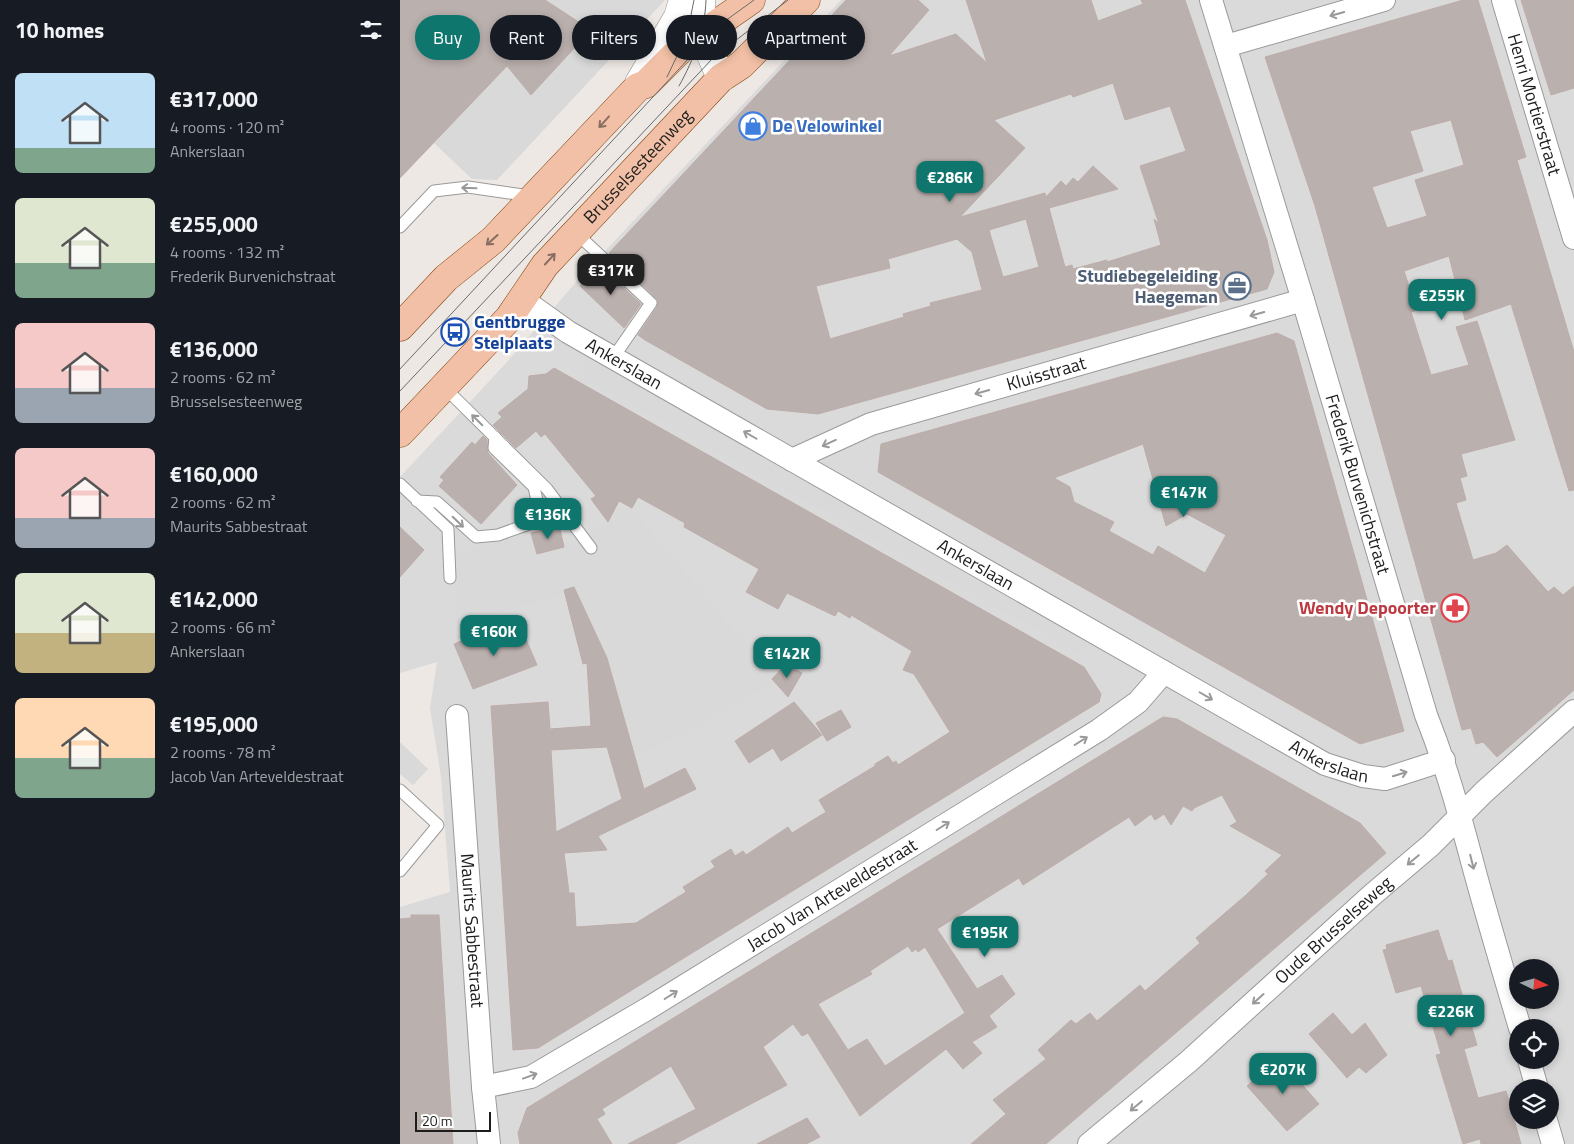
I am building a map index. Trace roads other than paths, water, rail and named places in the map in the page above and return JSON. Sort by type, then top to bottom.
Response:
[{"type":"main road","points":[[729,15],[751,0]]},
{"type":"main road","name":"Brusselsesteenweg","points":[[400,433],[509,318],[545,265],[721,78],[742,65],[806,0]]},
{"type":"main road","points":[[400,327],[446,278],[493,240],[638,87],[646,84],[670,60]]},
{"type":"street","points":[[638,87],[640,78],[656,56],[678,18],[683,0]]},
{"type":"street","points":[[701,0],[701,15]]},
{"type":"street","name":"Frederik Burvenichstraat","points":[[1211,0],[1303,300],[1426,716],[1444,760],[1461,815],[1476,876],[1517,1019]]},
{"type":"street","points":[[1226,46],[1384,0]]},
{"type":"street","name":"Henri Mortierstraat","points":[[1503,0],[1574,238]]},
{"type":"street","points":[[713,60],[721,78]]},
{"type":"street","name":"Ankerslaan","points":[[522,299],[568,332],[613,358],[1164,672],[1340,770],[1384,779],[1444,760]]},
{"type":"street","name":"Kluisstraat","points":[[792,460],[871,424],[1303,300]]},
{"type":"street","name":"Jacob Van Arteveldestraat","points":[[483,1086],[531,1077],[648,1009],[1099,730],[1138,702],[1164,672]]},
{"type":"street","name":"Oude Brusselseweg","points":[[1090,1144],[1188,1062],[1431,845],[1574,711]]},
{"type":"street","name":"Maurits Sabbestraat","points":[[457,716],[483,1086],[489,1144]]},
{"type":"street","points":[[1549,1129],[1554,1144]]},
{"type":"lane","points":[[400,227],[434,191],[468,187],[535,197]]},
{"type":"lane","points":[[576,232],[651,303],[613,358]]},
{"type":"lane","points":[[444,387],[547,489],[591,548]]},
{"type":"lane","points":[[417,500],[436,502],[476,537],[498,535],[529,524],[538,505],[534,487],[494,448],[494,437]]},
{"type":"lane","points":[[400,484],[448,529],[450,578]]},
{"type":"lane","points":[[400,790],[438,824],[400,870]]},
{"type":"tram line","points":[[667,77],[687,35],[694,0]]},
{"type":"tram line","points":[[679,86],[698,45],[706,0]]},
{"type":"tram line","points":[[400,369],[705,41],[725,21],[754,0]]},
{"type":"tram line","points":[[400,391],[713,58],[788,0]]},
{"type":"place","name":"De Velowinkel","points":[[753,126]]},
{"type":"place","name":"Studiebegeleiding Haegeman","points":[[1237,286]]},
{"type":"place","name":"Gentbrugge Stelplaats","points":[[455,332]]},
{"type":"place","name":"Wendy Depoorter","points":[[1455,608]]}]
